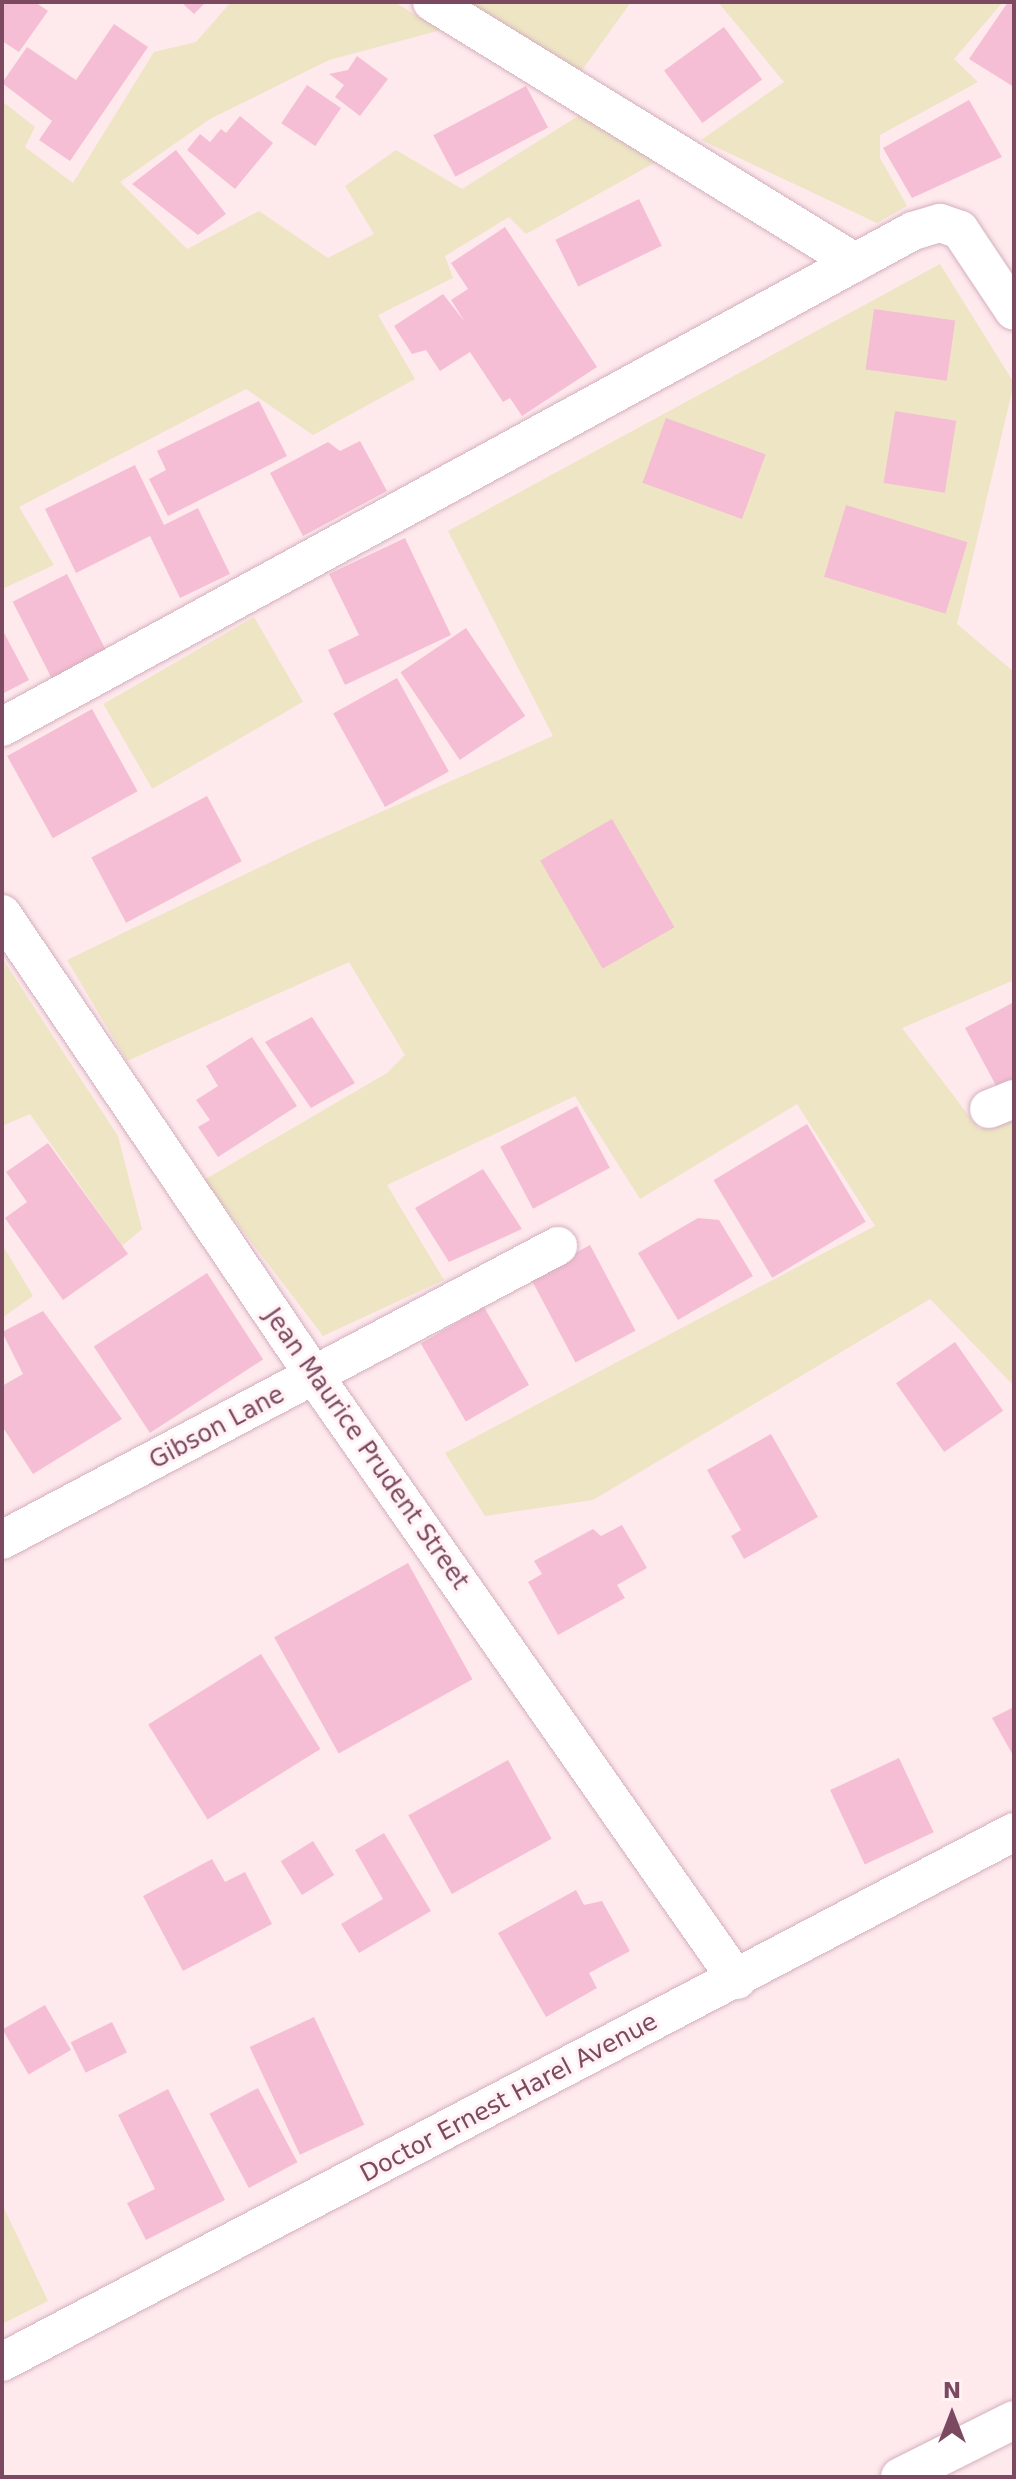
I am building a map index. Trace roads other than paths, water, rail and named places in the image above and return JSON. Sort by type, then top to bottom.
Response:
[{"type":"street","points":[[432,2],[855,262]]},
{"type":"street","points":[[2,727],[855,262],[940,223],[960,230],[1014,311]]},
{"type":"street","name":"Jean Maurice Prudent Street","points":[[2,914],[315,1377],[737,1980]]},
{"type":"street","name":"Gibson Lane","points":[[2,1540],[558,1246]]},
{"type":"street","name":"Doctor Ernest Harel Avenue","points":[[2,2362],[737,1980],[1010,1842]]},
{"type":"street","points":[[900,2477],[1014,2420]]}]
